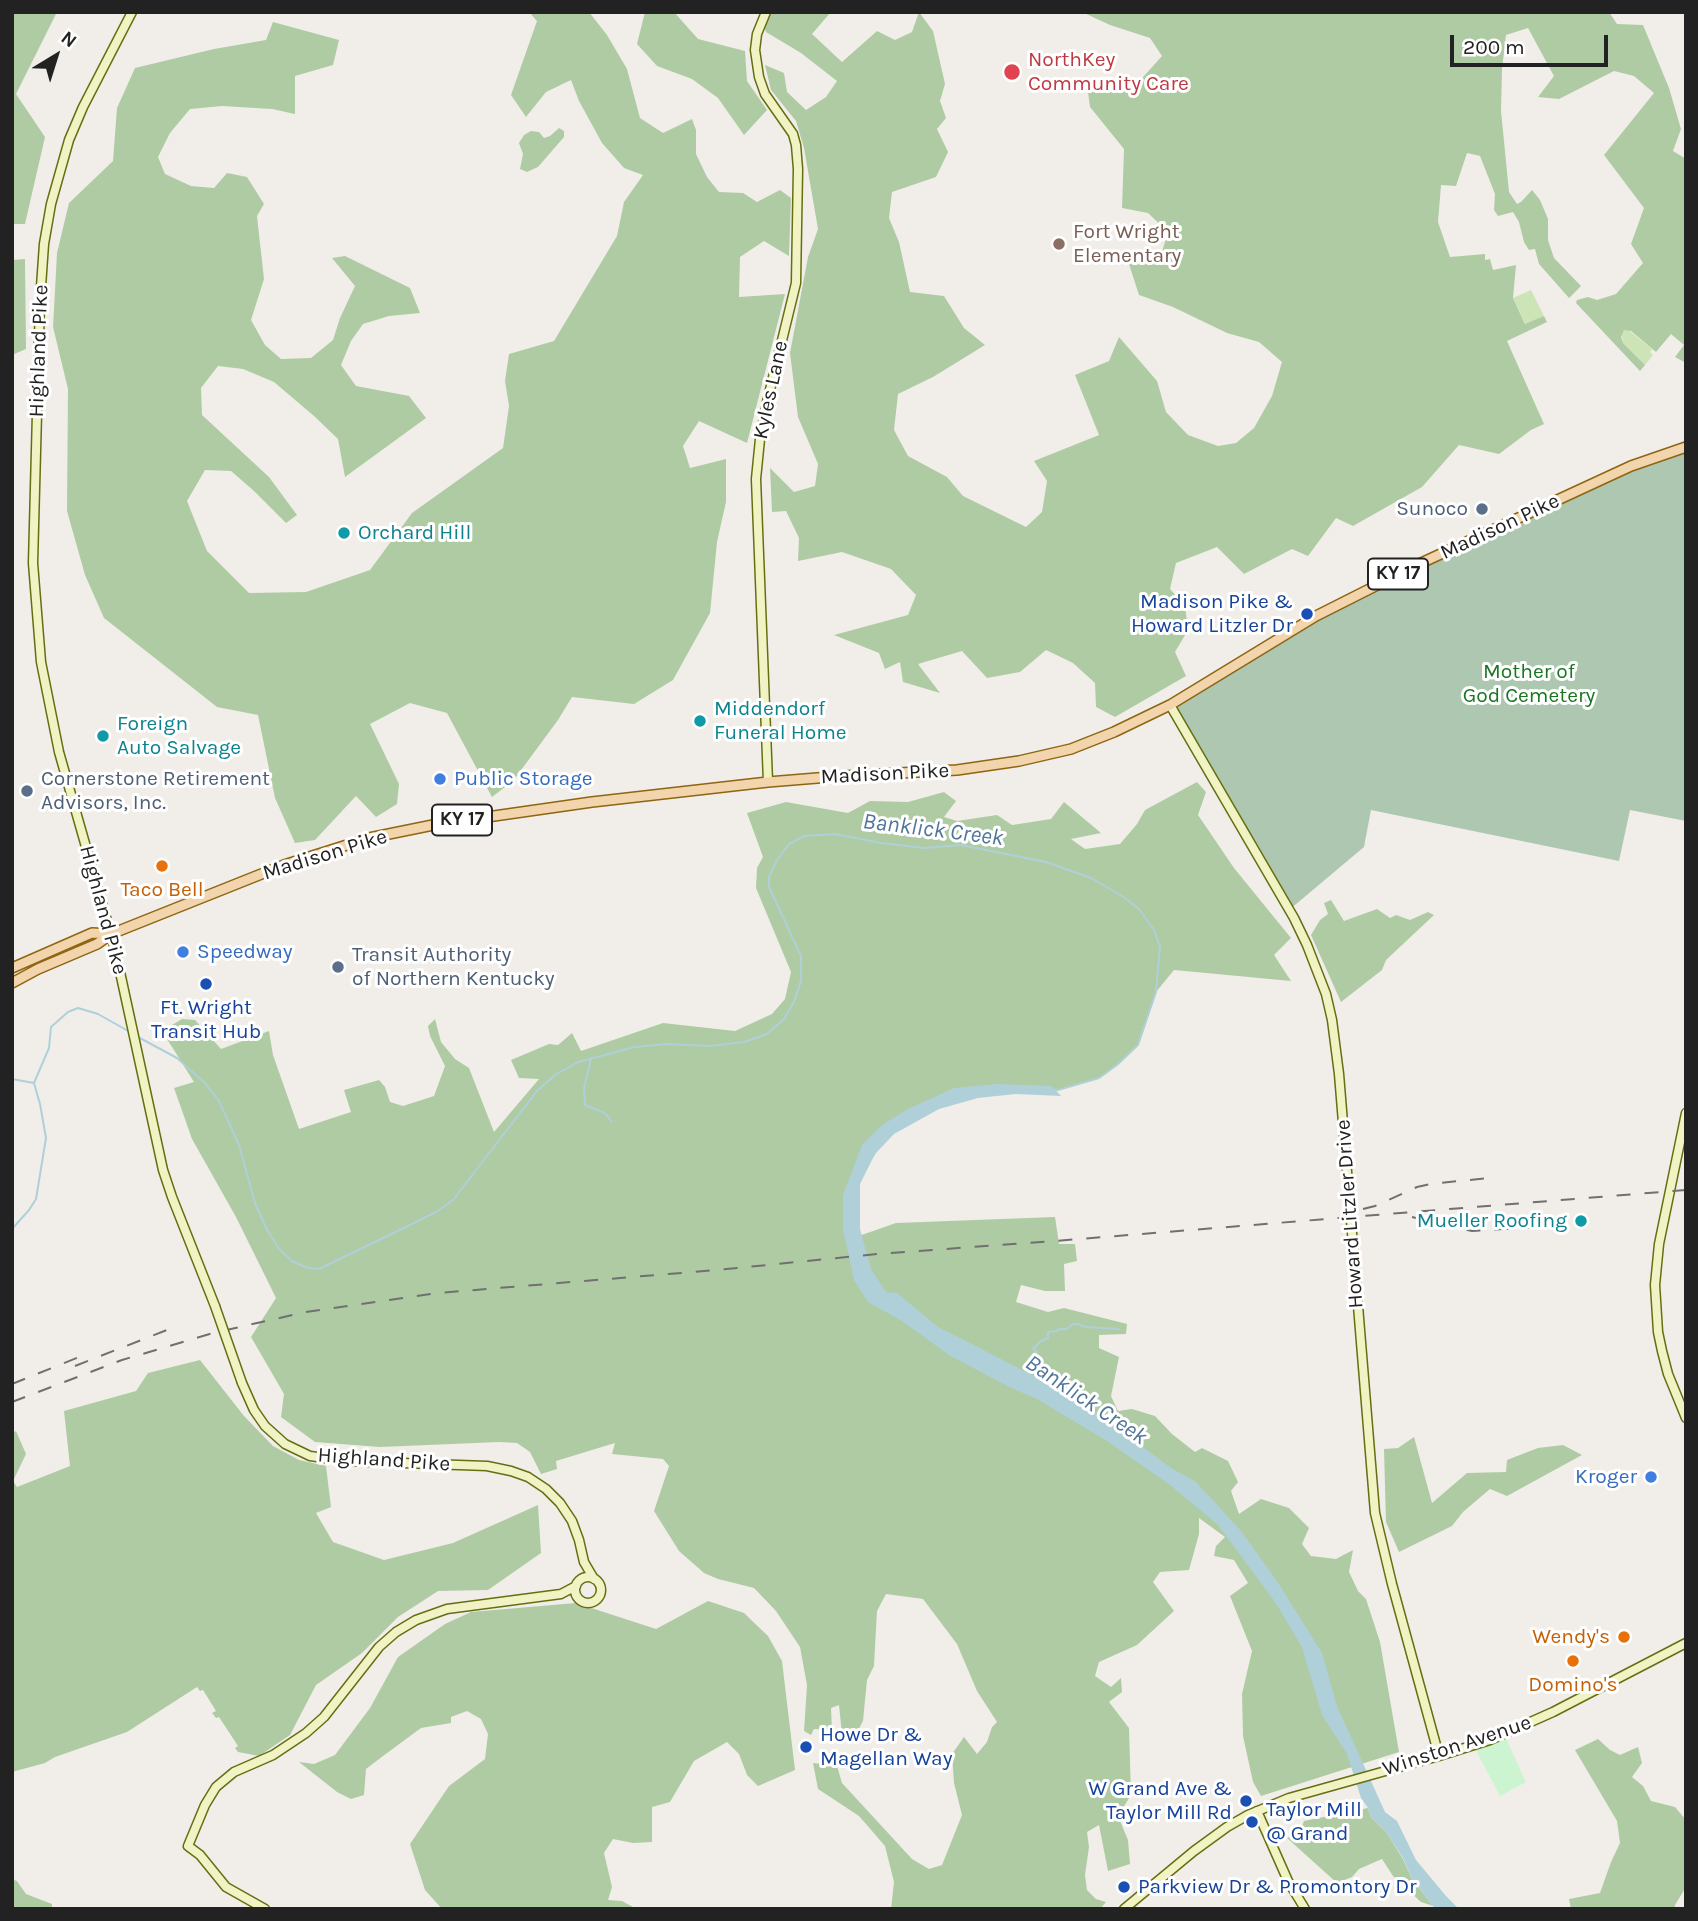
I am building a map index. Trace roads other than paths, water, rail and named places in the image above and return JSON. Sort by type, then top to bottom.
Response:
[{"type":"main road","name":"Highland Pike","points":[[132,12],[69,140],[51,204],[44,244],[40,301],[33,530],[43,674],[59,752],[111,934],[163,1170],[242,1383],[254,1410],[271,1433],[293,1449],[310,1456],[346,1461],[487,1466],[528,1477],[546,1489],[572,1521],[584,1562],[584,1572],[579,1583]]},
{"type":"main road","name":"Kyles Lane","points":[[766,12],[757,34],[755,50],[759,77],[765,94],[793,134],[798,169],[796,283],[767,402],[756,479],[768,782]]},
{"type":"main road","name":"Madison Pike","points":[[12,983],[97,944],[111,934],[293,862],[369,838],[439,824],[592,802],[768,782],[957,770],[1046,756],[1097,740],[1170,705],[1306,622],[1419,564],[1612,474],[1686,447]]},
{"type":"main road","name":"Howard Litzler Drive","points":[[1170,705],[1294,918],[1326,994],[1339,1074],[1375,1513],[1439,1756]]},
{"type":"main road","name":"Madison Pike","points":[[12,968],[92,933],[111,934]]},
{"type":"main road","points":[[1686,1113],[1659,1244],[1655,1305],[1668,1374],[1686,1418]]},
{"type":"main road","name":"Highland Pike","points":[[584,1562],[594,1579]]},
{"type":"main road","points":[[265,1909],[226,1887],[200,1855],[188,1846],[205,1805],[216,1787],[234,1772],[273,1755],[306,1734],[324,1717],[379,1647],[416,1620],[467,1605],[561,1594],[592,1603],[599,1598],[601,1590],[598,1582],[586,1578],[561,1594]]},
{"type":"main road","points":[[579,1583],[575,1591],[579,1599]]},
{"type":"main road","name":"Winston Avenue","points":[[1124,1909],[1208,1840],[1257,1811],[1289,1798],[1490,1740],[1529,1724],[1686,1643]]},
{"type":"main road","points":[[1257,1811],[1305,1909]]},
{"type":"water","points":[[997,1084],[1052,1086],[1061,1096],[1016,1094],[978,1098],[939,1109],[894,1134],[875,1154],[860,1184],[860,1229],[871,1269],[886,1292],[897,1293],[938,1327],[1050,1384],[1108,1421],[1171,1468],[1196,1482],[1241,1531],[1277,1581],[1322,1653],[1337,1706],[1385,1812],[1397,1821],[1416,1860],[1459,1909],[1436,1909],[1433,1906],[1412,1879],[1403,1858],[1387,1833],[1371,1817],[1361,1798],[1347,1754],[1322,1715],[1302,1647],[1275,1602],[1218,1525],[1170,1485],[1107,1441],[1037,1399],[949,1355],[902,1321],[868,1302],[854,1280],[843,1229],[843,1195],[862,1145],[882,1125],[908,1109],[954,1088]]},
{"type":"waterway","name":"Banklick Creek","points":[[138,1037],[177,1058],[205,1083],[219,1101],[239,1145],[255,1203],[266,1228],[280,1250],[292,1261],[308,1268],[319,1269],[436,1212],[453,1200],[537,1091],[555,1075],[578,1062],[635,1047],[667,1044],[710,1046],[744,1042],[767,1034],[784,1019],[794,1002],[801,981],[801,956],[769,887],[769,877],[789,844],[804,836],[835,834],[924,848],[961,845],[1046,862],[1091,878],[1139,909],[1154,930],[1160,947],[1156,992],[1138,1045],[1099,1078],[1054,1090]]},
{"type":"waterway","name":"Banklick Creek","points":[[12,1229],[36,1199],[46,1138],[34,1083],[49,1048],[51,1027],[68,1012],[78,1008],[98,1014],[130,1032]]},
{"type":"waterway","points":[[591,1059],[584,1088],[585,1105],[605,1113],[612,1122]]},
{"type":"waterway","points":[[12,1079],[34,1083]]},
{"type":"waterway","points":[[1027,1372],[1039,1361],[1037,1352],[1033,1349],[1048,1338],[1048,1332],[1067,1329],[1073,1324],[1119,1329]]},
{"type":"railway","points":[[1363,1209],[1417,1187],[1488,1178]]},
{"type":"railway","points":[[12,1402],[122,1360],[213,1333],[306,1312],[438,1293],[877,1254],[1686,1190]]},
{"type":"railway","points":[[1412,1217],[1472,1231],[1537,1227]]},
{"type":"railway","points":[[75,1366],[172,1328]]},
{"type":"railway","points":[[12,1384],[84,1355]]},
{"type":"place","name":"NorthKey Community Care","points":[[1012,72]]},
{"type":"place","name":"Fort Wright Elementary","points":[[1059,244]]},
{"type":"place","name":"Sunoco","points":[[1482,509]]},
{"type":"place","name":"Orchard Hill","points":[[344,533]]},
{"type":"place","name":"Madison Pike & Howard Litzler Dr","points":[[1307,614]]},
{"type":"place","name":"Middendorf Funeral Home","points":[[700,721]]},
{"type":"place","name":"Foreign Auto Salvage","points":[[103,736]]},
{"type":"place","name":"Public Storage","points":[[440,779]]},
{"type":"place","name":"Cornerstone Retirement Advisors, Inc.","points":[[27,791]]},
{"type":"place","name":"Taco Bell","points":[[162,866]]},
{"type":"place","name":"Speedway","points":[[183,952]]},
{"type":"place","name":"Transit Authority of Northern Kentucky","points":[[338,967]]},
{"type":"place","name":"Ft. Wright Transit Hub","points":[[206,984]]},
{"type":"place","name":"Mueller Roofing","points":[[1581,1221]]},
{"type":"place","name":"Kroger","points":[[1651,1477]]},
{"type":"place","name":"Wendy's","points":[[1624,1637]]},
{"type":"place","name":"Domino's","points":[[1573,1661]]},
{"type":"place","name":"Howe Dr & Magellan Way","points":[[806,1747]]},
{"type":"place","name":"W Grand Ave & Taylor Mill Rd","points":[[1246,1801]]},
{"type":"place","name":"Taylor Mill @ Grand","points":[[1252,1822]]},
{"type":"place","name":"Parkview Dr & Promontory Dr","points":[[1124,1887]]},
{"type":"park label","name":"Mother of God Cemetery","points":[[1529,684]]}]
